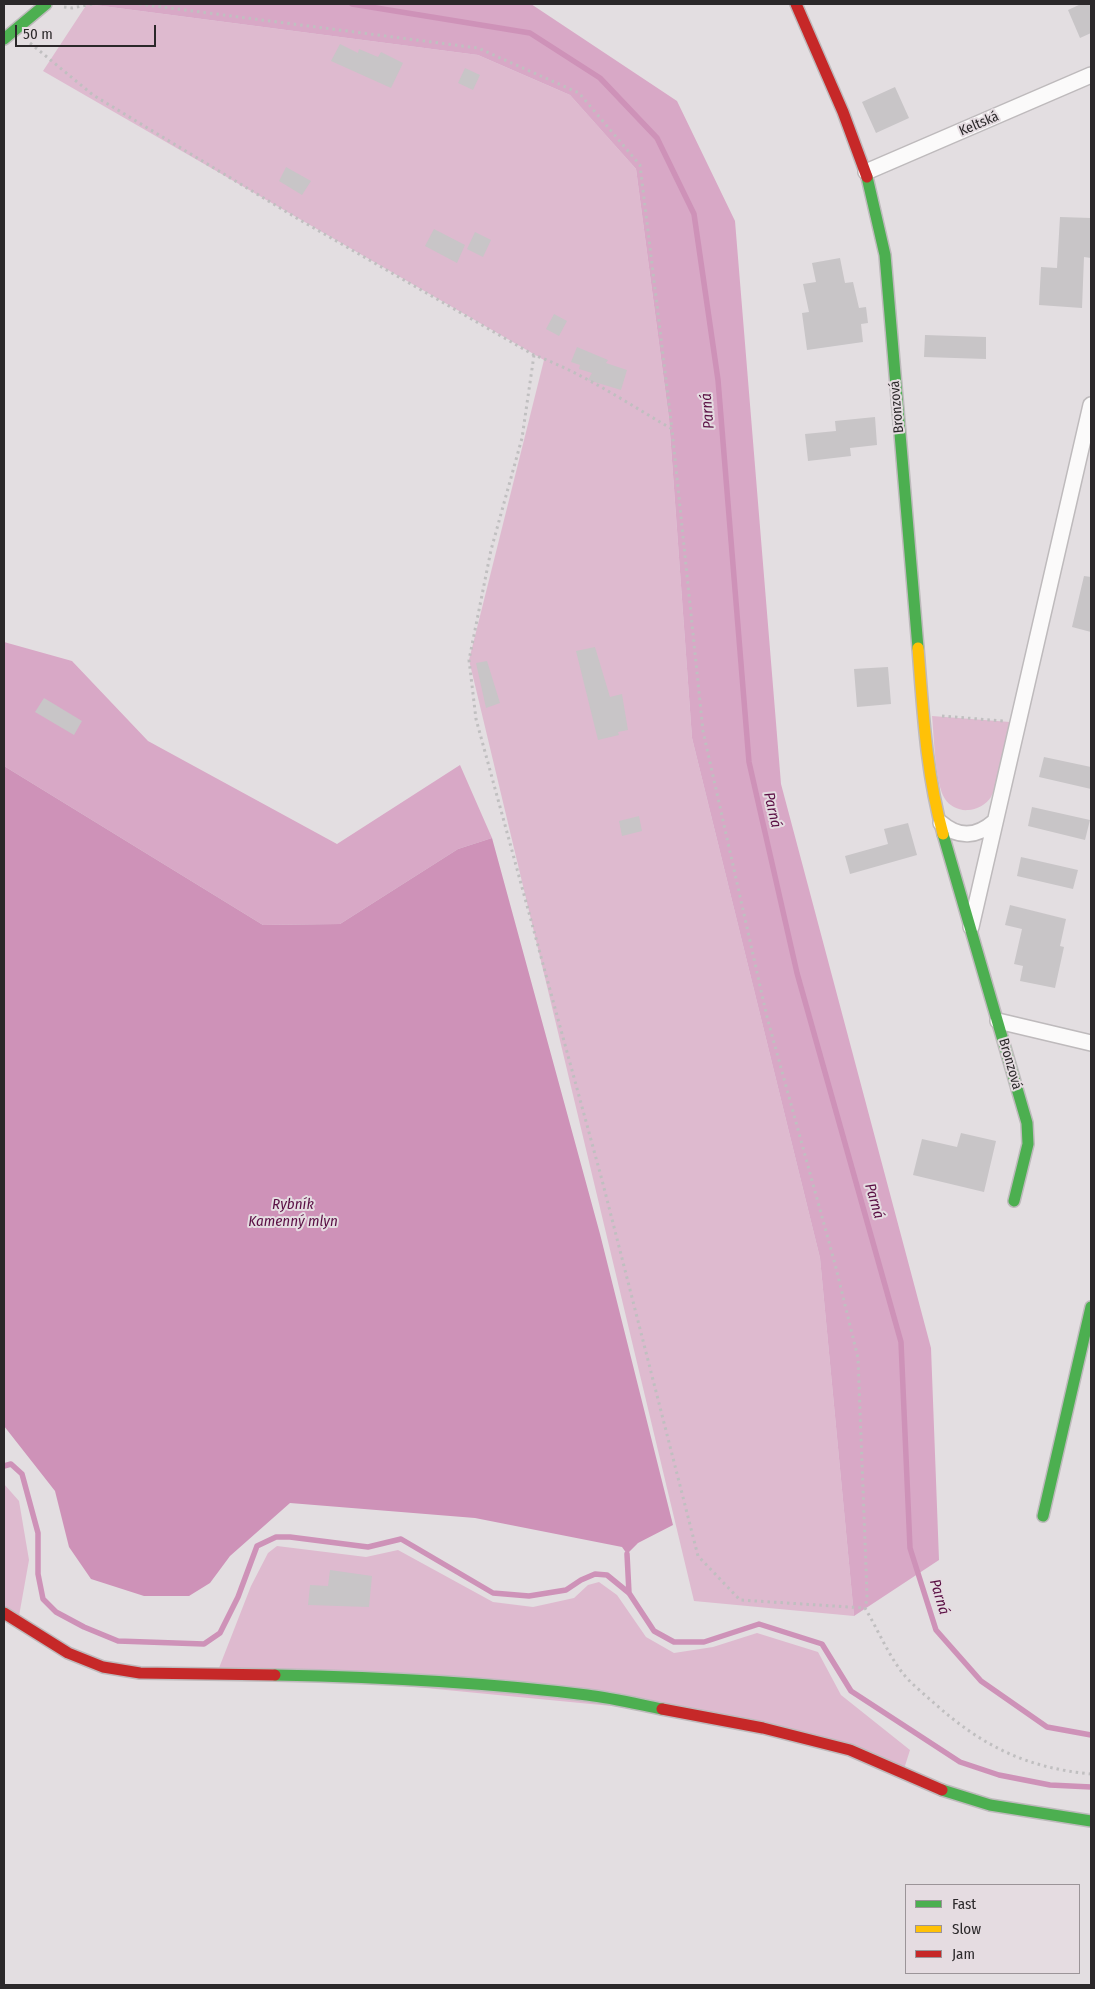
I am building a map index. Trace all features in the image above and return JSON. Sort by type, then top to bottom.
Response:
[{"type":"street","points":[[4,39],[46,4]]},
{"type":"street","name":"Bronzová","points":[[796,4],[843,112],[866,172],[885,256],[928,767],[940,823],[1028,1130],[1028,1144],[1014,1201]]},
{"type":"street","name":"Keltská","points":[[866,172],[1091,75]]},
{"type":"street","name":"Bronzová","points":[[971,928],[1091,405]]},
{"type":"street","points":[[940,823],[947,829],[963,834],[980,832],[994,822]]},
{"type":"street","points":[[998,1021],[1091,1043]]},
{"type":"street","points":[[1043,1516],[1091,1306]]},
{"type":"street","points":[[4,1613],[68,1653],[103,1667],[140,1673],[336,1676],[466,1683],[588,1695],[763,1728],[850,1750],[944,1791],[990,1805],[1091,1821]]},
{"type":"path","points":[[60,6],[72,8],[93,4]]},
{"type":"path","points":[[139,4],[478,48],[579,93],[640,165],[672,429],[702,731],[768,1017],[858,1358],[867,1598],[865,1608],[901,1671],[959,1726],[1000,1751],[1019,1758],[1071,1772],[1091,1774]]},
{"type":"path","points":[[14,30],[93,95],[300,220],[534,355],[558,364],[579,375],[672,429]]},
{"type":"path","points":[[534,355],[522,438],[490,550],[469,660],[476,719],[600,1170],[698,1556],[740,1600],[865,1608]]},
{"type":"path","points":[[932,716],[1010,722]]},
{"type":"shaded area","points":[[87,4],[478,55],[570,95],[636,169],[669,419],[692,738],[820,1258],[854,1616],[694,1601],[469,660],[544,360],[43,71]]},
{"type":"shaded area","points":[[87,4],[531,4],[677,101],[735,221],[781,784],[931,1348],[939,1560],[854,1616],[820,1258],[692,738],[669,419],[636,169],[570,95],[478,55]]},
{"type":"shaded area","points":[[4,642],[72,661],[148,741],[337,844],[460,765],[492,838],[458,849],[340,924],[263,925],[4,766]]},
{"type":"shaded area","points":[[932,716],[1010,722],[994,790],[989,800],[981,806],[971,810],[962,810],[952,806],[945,799],[937,771]]},
{"type":"shaded area","points":[[4,1484],[19,1501],[29,1560],[19,1616],[4,1607]]},
{"type":"shaded area","points":[[277,1546],[366,1557],[398,1550],[493,1602],[533,1607],[574,1598],[588,1585],[599,1582],[617,1595],[646,1637],[674,1653],[713,1647],[757,1633],[818,1652],[841,1695],[910,1750],[904,1769],[756,1720],[219,1668],[251,1586],[268,1553]]},
{"type":"water","name":"Rybník Kamenný mlyn","points":[[4,766],[263,925],[340,924],[458,849],[492,838],[600,1234],[673,1525],[638,1543],[627,1554],[622,1547],[475,1518],[290,1503],[230,1556],[210,1583],[189,1596],[144,1596],[91,1579],[69,1547],[55,1491],[4,1426]]},
{"type":"building","points":[[1081,4],[1091,4],[1091,33],[1080,38],[1068,10]]},
{"type":"building","points":[[340,44],[358,53],[359,49],[378,57],[381,52],[403,63],[391,88],[331,61]]},
{"type":"building","points":[[465,68],[480,75],[473,90],[458,83]]},
{"type":"building","points":[[895,87],[909,118],[876,133],[862,102]]},
{"type":"building","points":[[286,167],[311,181],[302,195],[279,181]]},
{"type":"building","points":[[1060,217],[1091,218],[1091,258],[1084,257],[1082,308],[1039,305],[1041,267],[1057,268]]},
{"type":"building","points":[[434,229],[465,245],[457,263],[425,246]]},
{"type":"building","points":[[475,232],[491,240],[483,257],[467,249]]},
{"type":"building","points":[[840,258],[845,283],[853,282],[859,308],[866,307],[868,323],[861,324],[863,342],[807,350],[802,313],[809,312],[803,284],[816,282],[812,263]]},
{"type":"building","points":[[554,314],[567,321],[559,336],[546,329]]},
{"type":"building","points":[[925,335],[986,337],[986,359],[924,357]]},
{"type":"building","points":[[577,347],[608,360],[606,363],[627,370],[621,390],[588,380],[592,373],[579,369],[580,365],[571,362]]},
{"type":"building","points":[[875,417],[877,445],[850,448],[851,456],[808,461],[805,434],[836,431],[835,421]]},
{"type":"building","points":[[1084,576],[1091,577],[1091,632],[1072,627]]},
{"type":"building","points":[[595,647],[610,697],[622,694],[628,730],[618,732],[619,735],[598,740],[576,651]]},
{"type":"building","points":[[487,661],[500,703],[486,708],[476,663]]},
{"type":"building","points":[[888,667],[891,704],[857,707],[854,669]]},
{"type":"building","points":[[44,698],[82,721],[74,735],[35,712]]},
{"type":"building","points":[[1044,757],[1091,767],[1091,789],[1039,777]]},
{"type":"building","points":[[1032,807],[1090,820],[1085,840],[1028,826]]},
{"type":"building","points":[[639,816],[642,831],[622,836],[619,821]]},
{"type":"building","points":[[908,823],[917,855],[850,874],[845,856],[888,844],[884,829]]},
{"type":"building","points":[[1021,857],[1078,870],[1073,889],[1017,876]]},
{"type":"building","points":[[1010,905],[1066,919],[1060,946],[1064,947],[1055,988],[1020,981],[1023,966],[1014,964],[1022,929],[1005,925]]},
{"type":"building","points":[[961,1133],[996,1141],[984,1192],[913,1175],[922,1139],[957,1147]]},
{"type":"building","points":[[330,1570],[372,1576],[369,1607],[308,1605],[310,1585],[328,1586]]},
{"type":"waterway","name":"Parná","points":[[352,4],[530,33],[600,78],[657,138],[694,214],[718,380],[749,762],[797,973],[901,1342],[910,1548],[936,1630],[981,1681],[1047,1727],[1091,1735]]},
{"type":"waterway","points":[[4,1466],[11,1464],[22,1474],[38,1533],[38,1574],[43,1599],[56,1612],[84,1627],[118,1641],[204,1644],[220,1633],[238,1597],[257,1546],[276,1537],[290,1537],[368,1547],[401,1539],[493,1593],[529,1596],[566,1590],[581,1580],[595,1574],[607,1575],[629,1593],[654,1631],[674,1642],[704,1642],[759,1624],[822,1644],[851,1691],[960,1762],[999,1775],[1050,1785],[1091,1787]]},
{"type":"waterway","points":[[627,1554],[629,1593]]},
{"type":"traffic: fast","points":[[4,39],[46,4]]},
{"type":"traffic: fast","points":[[867,177],[885,255],[918,648]]},
{"type":"traffic: fast","points":[[943,834],[1027,1123],[1028,1144],[1014,1201]]},
{"type":"traffic: fast","points":[[1043,1516],[1091,1307]]},
{"type":"traffic: fast","points":[[275,1675],[470,1683],[596,1696],[662,1709]]},
{"type":"traffic: fast","points":[[942,1790],[990,1805],[1091,1821]]},
{"type":"traffic: slow","points":[[918,648],[929,765],[943,834]]},
{"type":"traffic: jam","points":[[796,4],[843,112],[867,177]]},
{"type":"traffic: jam","points":[[4,1613],[68,1653],[103,1667],[140,1673],[275,1675]]},
{"type":"traffic: jam","points":[[662,1709],[763,1728],[850,1750],[942,1790]]}]
